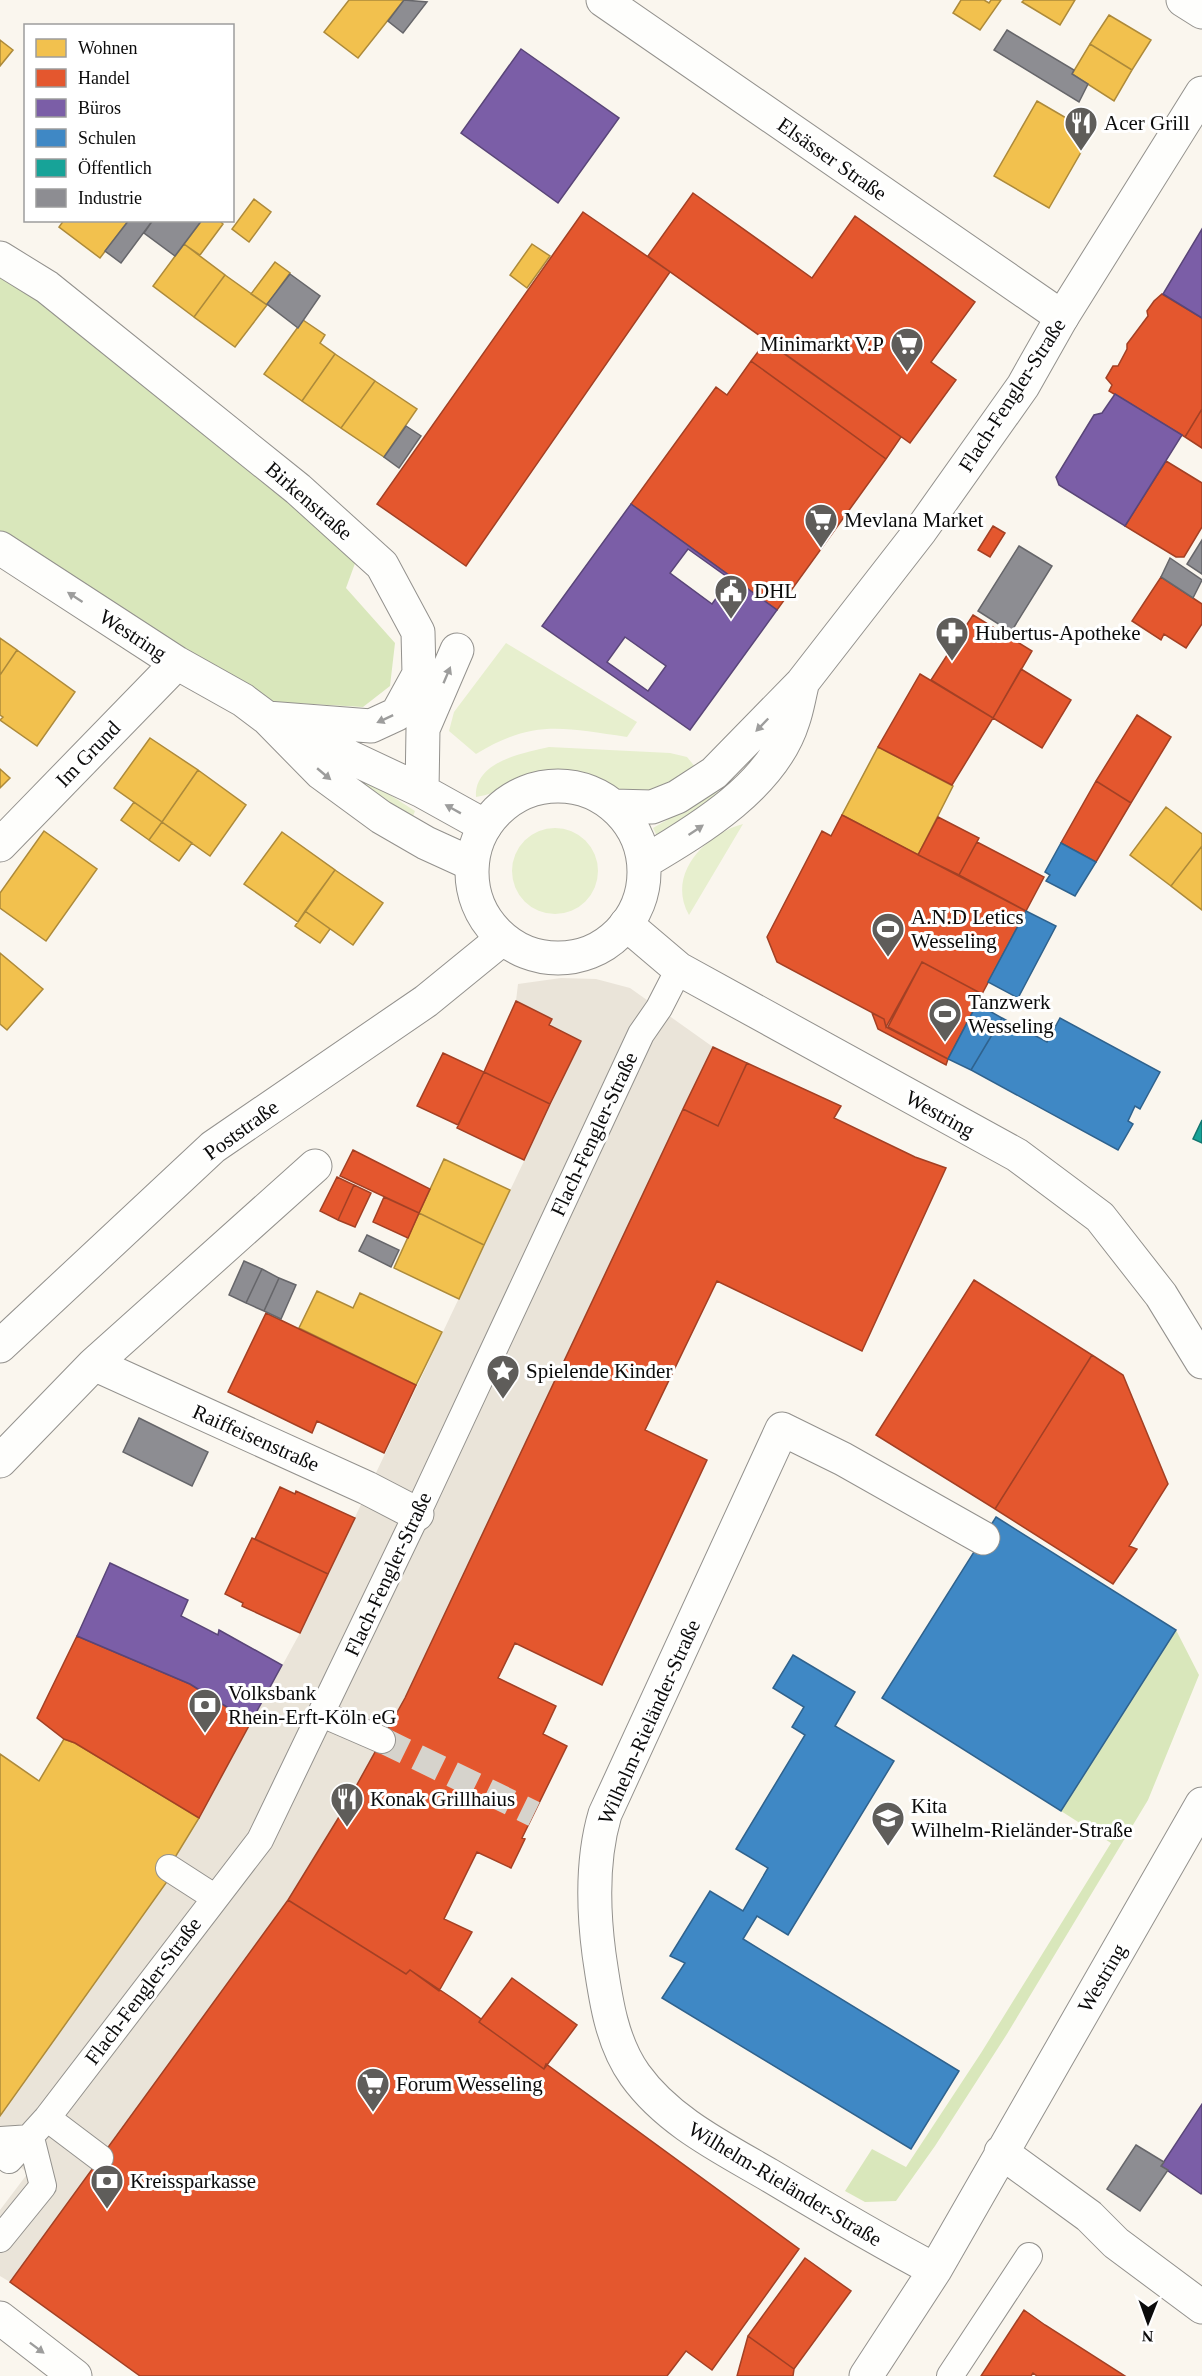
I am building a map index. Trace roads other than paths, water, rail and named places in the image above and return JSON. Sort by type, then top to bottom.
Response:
[{"type":"street","name":"Elsässer Straße","points":[[603,0],[1062,317]]},
{"type":"street","points":[[1183,0],[1202,12]]},
{"type":"street","name":"Flach-Fengler-Straße","points":[[613,806],[652,807],[677,797],[714,773],[802,683],[942,503],[1023,386],[1062,317],[1202,93]]},
{"type":"street","name":"Birkenstraße","points":[[0,258],[47,287],[298,489],[382,565],[400,595],[418,632],[419,674],[397,714],[371,726],[267,718]]},
{"type":"street","name":"Westring","points":[[0,548],[177,663],[243,700],[267,718],[321,773],[381,817],[426,843],[472,864]]},
{"type":"street","points":[[422,791],[423,729],[457,650]]},
{"type":"street","name":"Im Grund","points":[[0,845],[177,663]]},
{"type":"street","name":"Flach-Fengler-Straße","points":[[646,861],[699,829],[738,798],[771,764],[793,723],[802,683]]},
{"type":"street","name":"Westring","points":[[267,718],[422,791],[485,826]]},
{"type":"street","points":[[551,786],[570,787],[596,795],[613,806],[628,823],[646,861],[642,889],[626,924],[600,946],[563,958],[536,955],[502,939],[490,928],[478,904],[472,864],[476,845],[485,826],[499,808],[526,792],[551,786]]},
{"type":"street","name":"Westring","points":[[626,924],[679,969],[1017,1155],[1091,1210],[1100,1217],[1161,1295],[1202,1362]]},
{"type":"street","name":"Poststraße","points":[[0,1346],[213,1147],[426,1000],[502,939]]},
{"type":"street","name":"Flach-Fengler-Straße","points":[[5,2150],[31,2138],[260,1840],[417,1514],[640,1034],[659,1008],[679,969]]},
{"type":"street","points":[[0,1461],[94,1364],[315,1166]]},
{"type":"street","name":"Raiffeisenstraße","points":[[94,1364],[367,1488],[417,1514]]},
{"type":"street","name":"Wilhelm-Rieländer-Straße","points":[[935,2270],[859,2229],[683,2124],[635,2075],[620,2046],[607,2004],[597,1937],[596,1843],[609,1803],[782,1429],[843,1459],[983,1538]]},
{"type":"street","points":[[322,1714],[382,1740]]},
{"type":"street","name":"Westring","points":[[866,2376],[935,2270],[1001,2151],[1202,1804]]},
{"type":"street","points":[[169,1868],[214,1897]]},
{"type":"street","points":[[47,2118],[100,2158]]},
{"type":"street","points":[[0,2240],[43,2186],[31,2138]]},
{"type":"street","points":[[1001,2151],[1089,2216],[1116,2243],[1202,2307]]},
{"type":"street","points":[[950,2376],[1029,2256]]},
{"type":"street","points":[[0,2318],[75,2376]]},
{"type":"tunnel","points":[[382,1740],[534,1814]]},
{"type":"place","name":"Acer Grill","points":[[1081,152]]},
{"type":"place","name":"Minimarkt V.P","points":[[907,373]]},
{"type":"place","name":"Mevlana Market","points":[[821,549]]},
{"type":"place","name":"DHL","points":[[731,620]]},
{"type":"place","name":"Hubertus-Apotheke","points":[[952,662]]},
{"type":"place","name":"A.N.D Letics Wesseling","points":[[888,958]]},
{"type":"place","name":"Tanzwerk Wesseling","points":[[945,1043]]},
{"type":"place","name":"Spielende Kinder","points":[[503,1400]]},
{"type":"place","name":"Volksbank Rhein-Erft-Köln eG","points":[[205,1734]]},
{"type":"place","name":"Konak Grillhaius","points":[[347,1828]]},
{"type":"place","name":"Kita Wilhelm-Rieländer-Straße","points":[[888,1847]]},
{"type":"place","name":"Forum Wesseling","points":[[373,2113]]},
{"type":"place","name":"Kreissparkasse","points":[[107,2210]]}]
